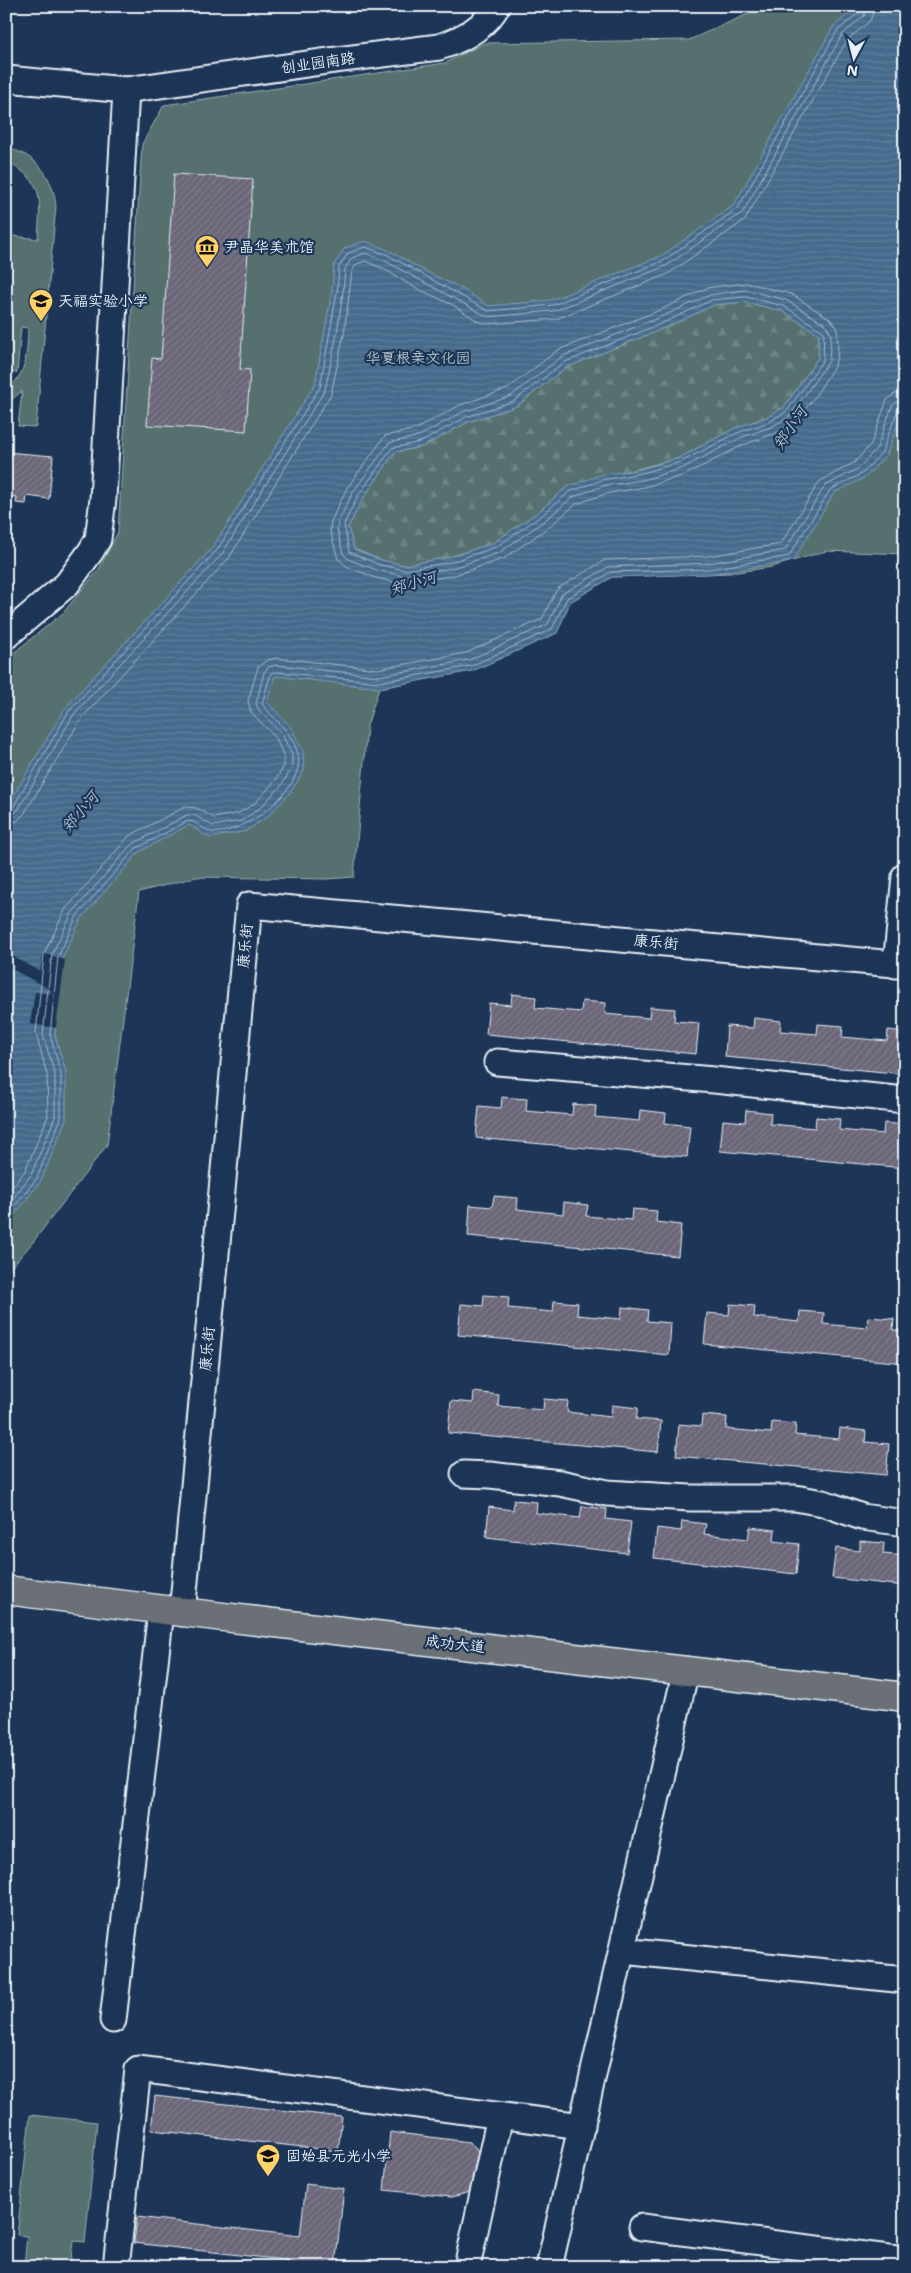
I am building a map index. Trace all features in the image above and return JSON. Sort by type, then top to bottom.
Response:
[{"type":"main road","name":"成功大道","points":[[6,1590],[172,1612],[686,1670],[905,1697]]},
{"type":"street","name":"创业园南路","points":[[6,79],[126,90],[328,60],[439,47],[453,43],[478,28],[493,14],[497,6]]},
{"type":"street","points":[[6,636],[67,584],[98,539],[104,479],[126,90]]},
{"type":"street","points":[[900,965],[905,876]]},
{"type":"street","name":"康乐街","points":[[172,1612],[249,905],[900,965]]},
{"type":"street","points":[[497,1062],[714,1080],[905,1100]]},
{"type":"street","points":[[464,1474],[560,1483],[607,1493],[690,1498],[795,1498],[823,1504],[862,1517],[905,1523]]},
{"type":"street","points":[[113,2020],[172,1612]]},
{"type":"street","points":[[549,2267],[686,1670]]},
{"type":"street","points":[[622,1951],[905,1980]]},
{"type":"street","points":[[116,2267],[138,2069],[582,2126]]},
{"type":"street","points":[[468,2267],[500,2116]]},
{"type":"street","points":[[642,2227],[779,2256],[905,2260]]},
{"type":"green space","name":"华夏根亲文化园","points":[[766,6],[905,6],[905,554],[826,551],[772,567],[731,573],[612,577],[570,602],[557,633],[472,671],[379,688],[367,726],[354,877],[327,879],[196,877],[139,892],[107,1145],[33,1242],[6,1273],[6,659],[63,613],[99,569],[118,532],[142,144],[164,105],[445,63],[485,43],[689,40]]},
{"type":"green space","points":[[6,148],[26,155],[41,168],[51,185],[56,206],[36,427],[18,426],[22,391],[6,404],[6,389],[19,377],[25,362],[28,328],[21,327],[17,373],[6,371],[6,235],[38,239],[39,202],[38,193],[28,176],[6,162]]},
{"type":"green space","points":[[745,302],[782,311],[819,334],[818,358],[784,407],[767,417],[735,428],[679,458],[567,487],[538,512],[493,543],[449,557],[405,565],[381,560],[354,549],[348,527],[363,499],[395,452],[422,447],[468,422],[517,406],[565,368],[667,327],[714,305]]},
{"type":"green space","points":[[30,2115],[97,2122],[85,2242],[73,2241],[70,2267],[24,2267],[27,2236],[17,2235]]},
{"type":"water","name":"郑小河","points":[[858,6],[905,6],[905,404],[887,454],[866,477],[834,493],[793,561],[710,574],[612,577],[570,602],[557,633],[472,671],[379,688],[275,676],[267,702],[291,727],[303,752],[304,771],[290,793],[267,817],[246,831],[210,838],[189,825],[139,852],[81,919],[62,959],[55,1035],[66,1072],[66,1119],[41,1181],[6,1225],[6,808],[65,708],[213,547],[315,384],[332,291],[334,265],[345,248],[365,241],[390,251],[462,289],[489,306],[551,300],[661,256],[734,205],[833,27]],"holes":[[[745,302],[782,311],[819,334],[818,358],[784,407],[767,417],[735,428],[679,458],[641,469],[600,475],[567,487],[538,512],[493,543],[449,557],[405,565],[381,560],[354,549],[348,527],[363,499],[395,452],[422,447],[468,422],[517,406],[565,368],[667,327],[714,305]]]},
{"type":"pier","points":[[6,953],[40,971],[43,953],[65,960],[56,1028],[30,1024],[35,992],[50,994],[51,990],[6,966]]},
{"type":"building","name":"尹晶华美术馆","points":[[174,174],[253,179],[240,369],[250,370],[246,431],[147,425],[152,358],[161,359]]},
{"type":"building","points":[[6,452],[53,456],[49,499],[27,496],[26,504],[16,503],[17,497],[6,496]]},
{"type":"building","points":[[512,994],[536,997],[535,1008],[581,1012],[582,1001],[606,1003],[605,1014],[649,1018],[650,1007],[675,1009],[674,1021],[699,1023],[696,1054],[486,1034],[489,1003],[511,1005]]},
{"type":"building","points":[[754,1018],[781,1021],[780,1031],[817,1034],[818,1024],[843,1026],[842,1037],[887,1041],[888,1030],[905,1032],[905,1074],[725,1057],[727,1026],[753,1028]]},
{"type":"building","points":[[502,1097],[527,1099],[526,1111],[572,1115],[573,1104],[596,1106],[595,1117],[639,1121],[640,1110],[666,1113],[665,1123],[690,1126],[687,1157],[476,1138],[479,1106],[501,1108]]},
{"type":"building","points":[[746,1110],[771,1113],[770,1124],[815,1128],[816,1117],[840,1119],[839,1130],[883,1134],[884,1123],[905,1125],[905,1168],[720,1151],[723,1120],[745,1122]]},
{"type":"building","points":[[494,1196],[518,1198],[517,1209],[563,1214],[564,1202],[588,1205],[586,1216],[631,1220],[632,1209],[657,1211],[656,1222],[681,1225],[678,1256],[468,1236],[470,1205],[492,1207]]},
{"type":"building","points":[[484,1295],[509,1297],[508,1308],[553,1312],[554,1301],[578,1303],[577,1315],[621,1319],[622,1307],[648,1310],[647,1321],[671,1323],[669,1355],[458,1335],[461,1304],[483,1306]]},
{"type":"building","points":[[730,1304],[755,1306],[754,1317],[799,1322],[800,1311],[824,1313],[823,1324],[867,1328],[868,1317],[894,1319],[893,1330],[905,1331],[905,1363],[704,1344],[707,1313],[729,1315]]},
{"type":"building","points":[[474,1392],[499,1395],[498,1406],[543,1410],[544,1399],[568,1401],[567,1412],[611,1417],[612,1405],[638,1408],[636,1419],[661,1421],[658,1452],[448,1433],[451,1401],[473,1403]]},
{"type":"building","points":[[702,1415],[727,1417],[726,1429],[771,1433],[772,1422],[796,1424],[795,1435],[839,1439],[840,1428],[866,1431],[865,1442],[889,1444],[886,1475],[676,1456],[679,1424],[701,1426]]},
{"type":"building","points":[[514,1500],[537,1502],[536,1513],[580,1518],[582,1506],[607,1509],[606,1519],[631,1522],[627,1553],[486,1537],[489,1507],[513,1510]]},
{"type":"building","points":[[682,1521],[706,1524],[704,1534],[748,1539],[750,1527],[775,1530],[774,1541],[799,1544],[796,1574],[654,1558],[657,1528],[681,1531]]},
{"type":"building","points":[[860,1541],[884,1543],[883,1554],[905,1556],[905,1586],[832,1578],[836,1548],[860,1551]]},
{"type":"building","points":[[155,2096],[342,2117],[338,2151],[151,2130]]},
{"type":"building","points":[[390,2132],[470,2142],[482,2157],[478,2182],[467,2193],[451,2197],[384,2190]]},
{"type":"building","points":[[306,2184],[344,2189],[335,2267],[292,2267],[292,2261],[134,2243],[137,2217],[300,2236]]},
{"type":"place","name":"尹晶华美术馆","points":[[207,268]]},
{"type":"place","name":"天福实验小学","points":[[41,322]]},
{"type":"place","name":"固始县元光小学","points":[[268,2177]]}]
